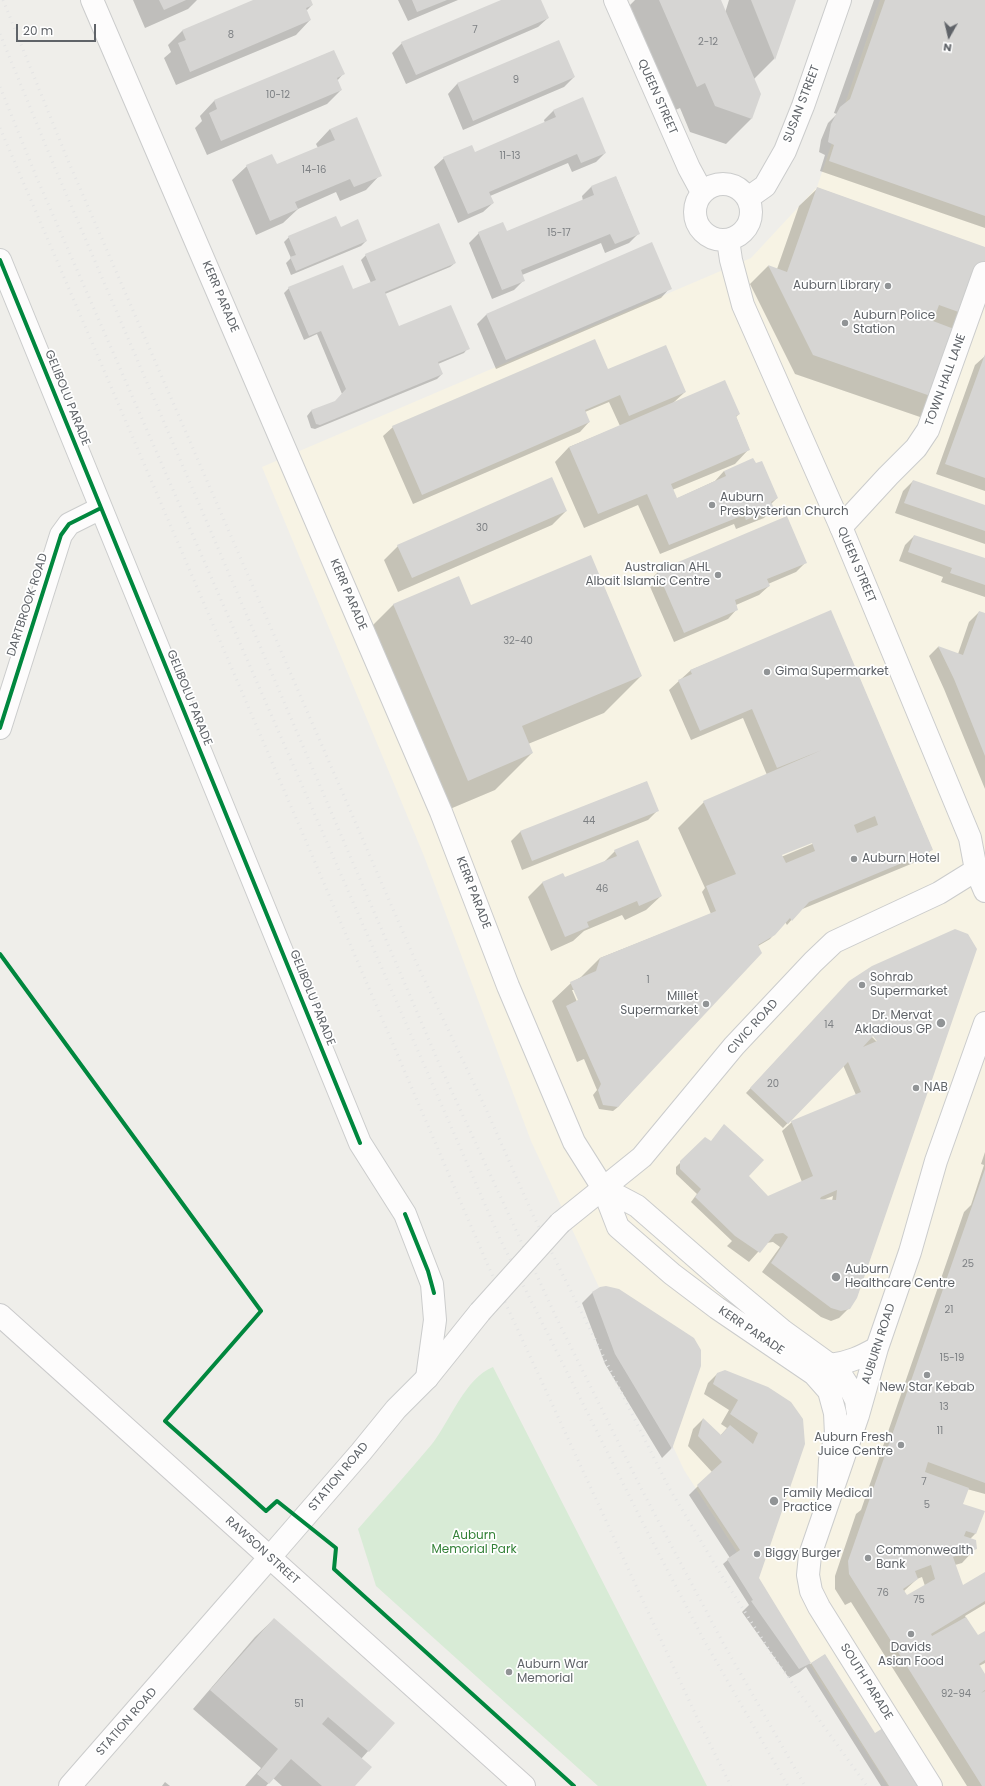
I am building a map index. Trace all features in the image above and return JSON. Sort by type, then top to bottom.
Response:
[{"type":"street","name":"KERR PARADE","points":[[92,0],[438,804],[508,986],[574,1142],[603,1188],[618,1227],[672,1274],[717,1308],[814,1374],[829,1391],[835,1413],[836,1435],[830,1460],[828,1500]]},
{"type":"street","name":"QUEEN STREET","points":[[615,0],[689,168],[702,192]]},
{"type":"street","name":"SUSAN STREET","points":[[748,198],[765,186],[784,151],[803,106],[840,0]]},
{"type":"street","points":[[726,183],[739,188],[748,198],[751,206],[749,224],[736,237],[728,240],[718,240],[708,236],[700,229],[695,220],[694,210],[696,200],[702,192],[714,185],[726,183]]},
{"type":"street","name":"QUEEN STREET","points":[[728,240],[731,260],[743,305],[841,527],[970,838],[976,870],[985,891]]},
{"type":"street","name":"GELIBOLU PARADE","points":[[0,260],[360,1143],[405,1214],[432,1284],[434,1320],[427,1378]]},
{"type":"street","name":"TOWN HALL LANE","points":[[841,527],[916,448],[928,430],[984,273]]},
{"type":"street","name":"DARTBROOK ROAD","points":[[0,728],[61,535],[69,524],[101,508]]},
{"type":"street","name":"CIVIC ROAD","points":[[560,1223],[642,1157],[734,1046],[813,962],[834,942],[939,892],[976,870]]},
{"type":"street","name":"AUBURN ROAD","points":[[808,1575],[810,1555],[858,1415],[876,1348],[910,1252],[936,1161],[985,1023]]},
{"type":"street","name":"KERR PARADE","points":[[603,1188],[637,1206],[771,1321],[830,1365],[841,1375],[852,1392],[856,1400],[858,1415]]},
{"type":"street","name":"STATION ROAD","points":[[70,1786],[361,1452],[396,1408],[427,1378],[480,1312],[560,1223]]},
{"type":"street","name":"RAWSON STREET","points":[[0,1315],[524,1786]]},
{"type":"street","points":[[830,1365],[845,1363],[876,1348]]},
{"type":"street","name":"SOUTH PARADE","points":[[808,1575],[811,1591],[819,1607],[931,1786]]},
{"type":"shaded area","points":[[880,0],[985,0],[985,1786],[888,1786],[684,1470],[531,1141],[424,856],[262,467],[751,258],[817,187]]},
{"type":"green space","name":"Auburn Memorial Park","points":[[493,1367],[707,1786],[598,1786],[376,1586],[358,1529],[432,1444],[466,1390],[474,1380]]},
{"type":"building","points":[[159,0],[186,0],[164,10]]},
{"type":"building","points":[[253,0],[311,0],[313,5],[306,8],[311,20],[190,72],[178,43],[186,40],[182,30]]},
{"type":"building","points":[[412,0],[447,0],[417,12]]},
{"type":"building","points":[[501,0],[541,0],[549,18],[416,75],[401,42]]},
{"type":"building","points":[[659,0],[721,0],[761,94],[752,119],[715,106],[705,83],[697,87]]},
{"type":"building","points":[[751,0],[796,0],[775,60]]},
{"type":"building","points":[[885,0],[985,0],[985,216],[829,161],[834,145],[828,142],[831,124],[840,107],[850,99]]},
{"type":"building","points":[[559,40],[575,77],[473,121],[457,83]]},
{"type":"building","points":[[334,50],[345,74],[337,78],[342,90],[221,141],[209,113],[217,109],[214,100]]},
{"type":"building","points":[[583,97],[606,153],[581,163],[577,154],[489,192],[494,203],[468,214],[443,157],[472,145],[475,152],[556,117],[553,110]]},
{"type":"building","points":[[357,117],[382,176],[354,187],[350,179],[295,202],[298,209],[270,221],[246,165],[272,154],[277,164],[335,140],[330,129]]},
{"type":"building","points":[[616,176],[640,234],[615,244],[610,234],[521,270],[525,281],[502,290],[478,232],[503,222],[507,231],[594,195],[591,186]]},
{"type":"building","points":[[817,187],[985,247],[985,262],[967,315],[939,305],[933,321],[962,332],[939,399],[813,355],[768,265],[787,272]]},
{"type":"building","points":[[336,216],[341,227],[358,219],[367,241],[296,271],[290,257],[296,255],[288,236]]},
{"type":"building","points":[[439,223],[456,263],[385,292],[399,326],[451,305],[470,349],[438,362],[443,374],[320,425],[316,424],[311,410],[335,401],[346,389],[321,331],[309,336],[288,287],[343,265],[353,289],[376,280],[365,254]]},
{"type":"building","points":[[652,242],[672,289],[506,360],[486,314]]},
{"type":"building","points":[[595,339],[608,369],[666,345],[686,392],[629,416],[620,395],[585,410],[590,422],[422,495],[392,426]]},
{"type":"building","points":[[985,354],[985,478],[945,464]]},
{"type":"building","points":[[725,380],[740,414],[736,416],[750,450],[671,484],[677,498],[726,476],[724,471],[753,458],[756,463],[762,461],[778,498],[771,502],[774,508],[746,520],[744,515],[669,545],[647,494],[598,514],[569,447]]},
{"type":"building","points":[[552,477],[567,511],[412,578],[397,545]]},
{"type":"building","points":[[913,480],[985,505],[985,531],[904,503]]},
{"type":"building","name":"Australian AHL Albait Islamic Centre","points":[[787,516],[807,563],[767,579],[770,586],[735,600],[738,610],[684,633],[657,571]]},
{"type":"building","points":[[914,535],[985,558],[985,585],[950,573],[952,568],[908,552]]},
{"type":"building","points":[[591,555],[642,676],[522,726],[533,753],[468,781],[393,604],[459,576],[471,605]]},
{"type":"building","points":[[831,610],[933,850],[809,902],[792,921],[790,918],[775,935],[758,945],[762,953],[618,1107],[603,1105],[598,1090],[601,1084],[566,1006],[578,1000],[570,982],[596,971],[600,958],[716,911],[706,886],[736,874],[703,801],[822,750],[777,768],[752,709],[700,731],[678,680],[692,674],[690,670]],"holes":[[[875,816],[878,825],[857,833],[854,825]],[[812,843],[815,851],[786,863],[782,855]]]},
{"type":"building","points":[[979,611],[985,613],[985,756],[954,679],[938,646],[963,655]]},
{"type":"building","points":[[647,781],[659,811],[532,861],[520,831]]},
{"type":"building","points":[[638,840],[662,896],[639,906],[637,901],[587,922],[589,927],[565,937],[542,882],[563,873],[565,877],[617,856],[614,850]]},
{"type":"building","points":[[955,929],[968,934],[977,949],[857,1298],[850,1309],[841,1311],[831,1308],[771,1263],[788,1237],[783,1233],[775,1234],[760,1253],[735,1236],[695,1197],[701,1189],[680,1169],[680,1161],[705,1137],[711,1141],[724,1124],[764,1160],[749,1176],[768,1196],[813,1176],[791,1121],[861,1092],[848,1062],[788,1124],[750,1088],[849,981],[872,966]],"holes":[[[873,1036],[877,1041],[863,1047]],[[837,1190],[836,1200],[820,1199],[821,1197]]]},
{"type":"building","points":[[985,1169],[985,1483],[928,1462],[925,1472],[969,1488],[963,1504],[985,1511],[976,1534],[966,1531],[964,1536],[976,1540],[977,1549],[953,1557],[963,1585],[985,1572],[985,1601],[931,1634],[932,1636],[966,1617],[978,1635],[985,1631],[985,1660],[979,1664],[985,1674],[985,1690],[981,1693],[985,1691],[985,1786],[982,1786],[849,1574],[848,1561]],"holes":[[[931,1565],[935,1579],[907,1595],[903,1589],[918,1579],[915,1571]]]},
{"type":"building","points":[[606,1286],[619,1289],[694,1338],[701,1350],[701,1366],[672,1449],[615,1354],[592,1292],[600,1287]]},
{"type":"building","points":[[725,1370],[768,1387],[791,1402],[803,1419],[805,1444],[759,1578],[811,1663],[799,1669],[751,1601],[753,1600],[727,1559],[740,1550],[697,1485],[722,1462],[698,1436],[703,1418],[721,1435],[730,1425],[753,1444],[758,1433],[730,1414],[738,1400],[713,1384],[717,1373]]},
{"type":"building","points":[[274,1618],[395,1723],[369,1752],[328,1717],[322,1724],[372,1767],[355,1786],[322,1786],[291,1759],[269,1784],[257,1774],[278,1749],[210,1690]]},
{"type":"building","points":[[825,1654],[875,1733],[883,1728],[920,1786],[889,1786],[811,1663]]},
{"type":"railway","points":[[3,0],[69,163],[416,962],[486,1109],[533,1215],[668,1486],[720,1573],[775,1659],[867,1786]]},
{"type":"railway","points":[[0,34],[55,168],[441,1068],[557,1319],[643,1492],[722,1641],[805,1786]]},
{"type":"railway","points":[[0,87],[36,176],[501,1241],[648,1533],[705,1642],[788,1786]]},
{"type":"railway","points":[[0,128],[486,1261],[699,1722],[731,1786]]},
{"type":"cycle path","points":[[0,260],[360,1143]]},
{"type":"cycle path","points":[[0,728],[61,535],[69,524],[101,508]]},
{"type":"cycle path","points":[[0,954],[261,1311],[165,1421],[266,1511],[277,1501],[336,1548],[334,1569],[574,1786]]},
{"type":"cycle path","points":[[405,1214],[428,1271],[434,1293]]},
{"type":"place","name":"Auburn Library","points":[[888,286]]},
{"type":"place","name":"Auburn Police Station","points":[[845,323]]},
{"type":"place","name":"Auburn Presbysterian Church","points":[[712,505]]},
{"type":"place","name":"Australian AHL Albait Islamic Centre","points":[[718,575]]},
{"type":"place","name":"Gima Supermarket","points":[[767,672]]},
{"type":"place","name":"Auburn Hotel","points":[[854,859]]},
{"type":"place","name":"Sohrab Supermarket","points":[[862,985]]},
{"type":"place","name":"Millet Supermarket","points":[[706,1004]]},
{"type":"place","name":"Dr. Mervat Akladious GP","points":[[941,1023]]},
{"type":"place","name":"NAB","points":[[916,1088]]},
{"type":"place","name":"Auburn Healthcare Centre","points":[[836,1277]]},
{"type":"place","name":"New Star Kebab","points":[[927,1375]]},
{"type":"place","name":"Auburn Fresh Juice Centre","points":[[901,1445]]},
{"type":"place","name":"Family Medical Practice","points":[[774,1501]]},
{"type":"place","name":"Biggy Burger","points":[[757,1554]]},
{"type":"place","name":"Commonwealth Bank","points":[[868,1558]]},
{"type":"place","name":"Davids Asian Food","points":[[911,1634]]},
{"type":"place","name":"Auburn War Memorial","points":[[509,1672]]}]
